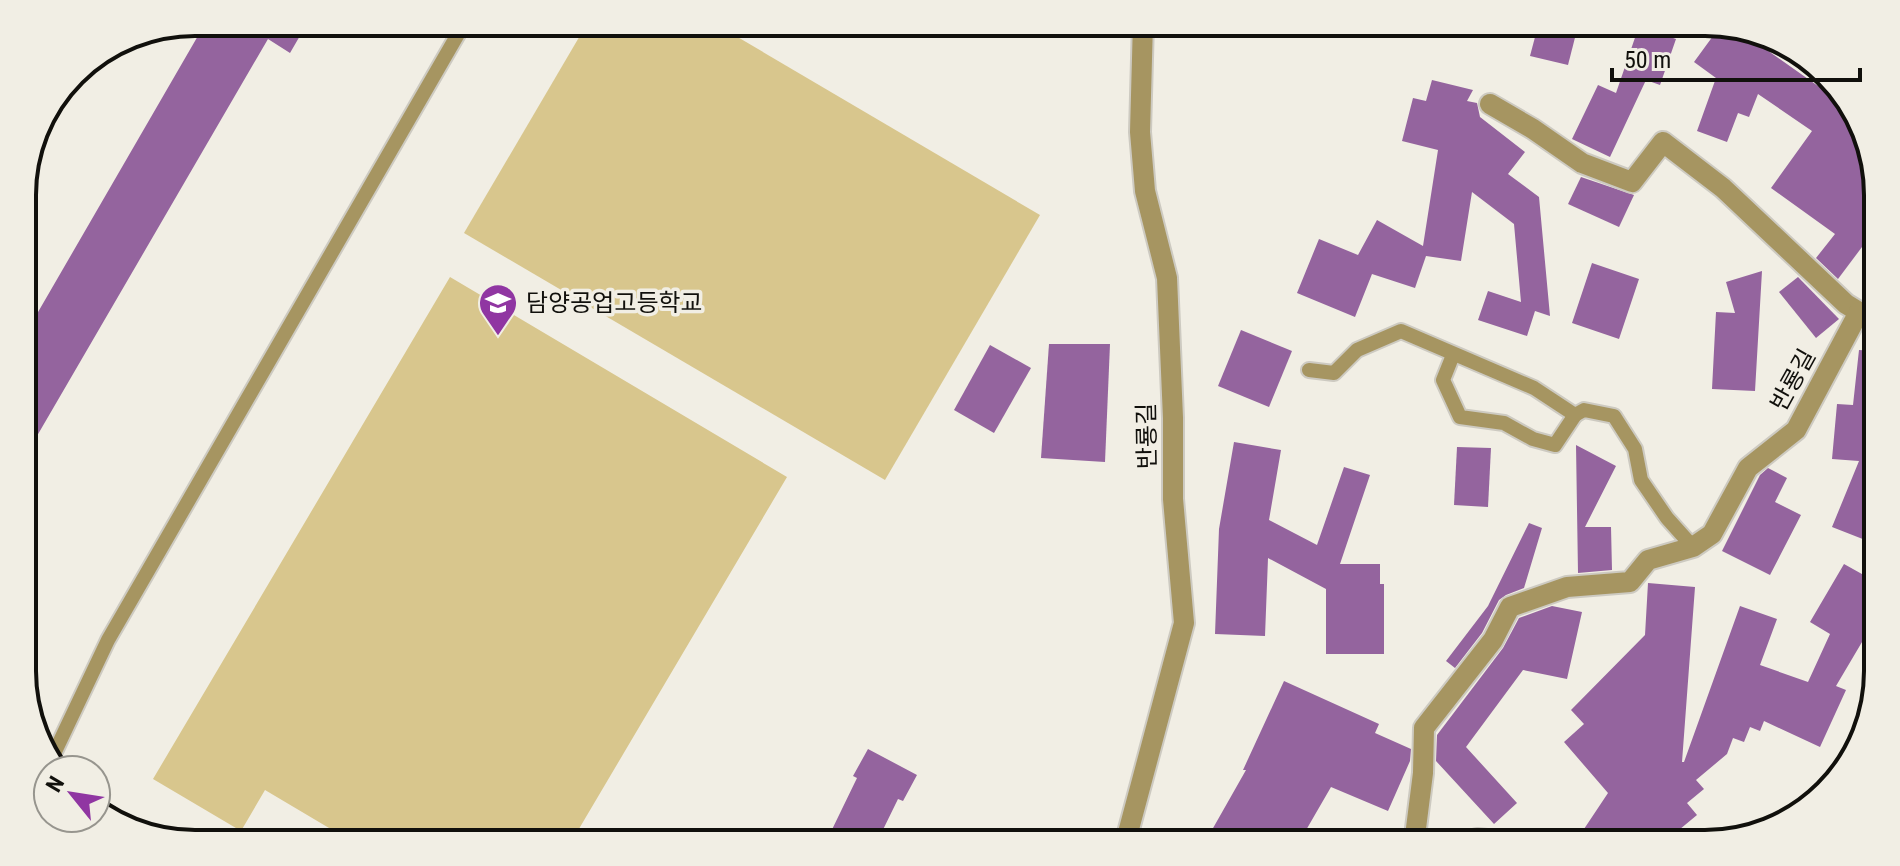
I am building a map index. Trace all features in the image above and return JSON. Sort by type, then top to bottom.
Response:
[{"type":"street","name":"반룡길","points":[[1129,830],[1184,623],[1173,499],[1173,403],[1167,278],[1145,191],[1140,132],[1143,36]]},
{"type":"street","points":[[1490,104],[1582,163],[1632,182],[1663,142],[1723,188],[1846,304],[1864,315]]},
{"type":"street","name":"반룡길","points":[[1416,830],[1423,773],[1424,728],[1493,640],[1510,607],[1567,587],[1630,582],[1648,560],[1693,547],[1712,534],[1748,468],[1796,430],[1859,312]]},
{"type":"lane","points":[[56,749],[108,640],[457,36]]},
{"type":"lane","points":[[1309,370],[1334,373],[1357,350],[1401,331],[1534,388],[1575,415]]},
{"type":"lane","points":[[1453,355],[1443,380],[1460,417],[1504,423],[1533,439],[1555,445],[1575,415],[1584,410],[1614,416],[1635,449],[1641,480],[1667,518],[1693,547]]},
{"type":"shaded area","points":[[580,36],[736,36],[1040,215],[885,480],[464,233]]},
{"type":"shaded area","points":[[450,277],[787,477],[578,830],[332,830],[265,790],[239,830],[153,779]]},
{"type":"building","points":[[198,36],[300,36],[290,53],[268,39],[36,438],[36,316]]},
{"type":"building","points":[[1535,36],[1575,36],[1568,65],[1530,56]]},
{"type":"building","points":[[1636,36],[1676,39],[1660,85],[1646,80],[1610,157],[1572,139],[1598,85],[1616,93]]},
{"type":"building","points":[[1713,36],[1756,44],[1823,90],[1843,115],[1859,154],[1863,174],[1864,244],[1838,279],[1816,258],[1835,234],[1771,188],[1812,131],[1758,94],[1749,117],[1738,113],[1727,142],[1697,131],[1716,78],[1694,62]]},
{"type":"building","points":[[1432,80],[1473,90],[1467,101],[1477,103],[1480,117],[1525,152],[1508,174],[1539,197],[1550,316],[1535,311],[1527,336],[1478,320],[1488,291],[1521,302],[1514,224],[1472,192],[1461,261],[1426,256],[1415,288],[1372,274],[1355,317],[1297,293],[1319,239],[1358,255],[1377,220],[1423,246],[1438,150],[1402,141],[1413,98],[1426,101]]},
{"type":"building","points":[[1581,177],[1634,195],[1619,227],[1568,204]]},
{"type":"building","points":[[1592,263],[1639,279],[1619,339],[1572,323]]},
{"type":"building","points":[[1762,271],[1755,391],[1712,389],[1716,312],[1735,313],[1726,282]]},
{"type":"building","points":[[1798,277],[1839,319],[1816,338],[1779,292]]},
{"type":"building","points":[[1241,330],[1292,351],[1269,407],[1218,386]]},
{"type":"building","points":[[1049,344],[1110,344],[1105,462],[1041,458]]},
{"type":"building","points":[[990,345],[1031,368],[994,433],[954,410]]},
{"type":"building","points":[[1859,350],[1864,350],[1864,540],[1832,527],[1859,461],[1832,459],[1837,404],[1853,405]]},
{"type":"building","points":[[1234,442],[1281,450],[1269,520],[1317,545],[1344,467],[1370,475],[1340,564],[1380,564],[1380,584],[1384,584],[1384,654],[1326,654],[1326,589],[1268,558],[1265,636],[1215,634],[1219,529]]},
{"type":"building","points":[[1576,445],[1616,466],[1585,527],[1611,527],[1612,570],[1578,573]]},
{"type":"building","points":[[1457,447],[1491,448],[1488,507],[1454,505]]},
{"type":"building","points":[[1768,468],[1787,478],[1775,502],[1801,515],[1770,575],[1722,551],[1760,475]]},
{"type":"building","points":[[1529,523],[1542,528],[1524,588],[1499,600],[1482,633],[1455,668],[1446,661],[1488,606]]},
{"type":"building","points":[[1844,564],[1864,575],[1864,639],[1836,686],[1846,690],[1820,747],[1764,721],[1760,731],[1750,727],[1744,742],[1733,738],[1727,754],[1696,780],[1704,789],[1687,803],[1697,815],[1679,830],[1583,830],[1608,793],[1564,742],[1584,724],[1571,710],[1645,635],[1648,583],[1695,587],[1682,762],[1740,606],[1777,619],[1760,665],[1808,682],[1830,634],[1810,622]]},
{"type":"building","points":[[1552,606],[1582,612],[1567,679],[1523,670],[1466,747],[1517,803],[1494,824],[1436,761],[1437,735],[1503,648],[1519,618]]},
{"type":"building","points":[[1284,681],[1379,724],[1375,733],[1411,749],[1410,761],[1388,811],[1331,787],[1306,830],[1212,830],[1246,770],[1243,770]]},
{"type":"building","points":[[868,749],[917,775],[903,801],[898,799],[883,830],[832,830],[857,778],[853,776]]},
{"type":"place","name":"담양공업고등학교","points":[[498,337]]}]
